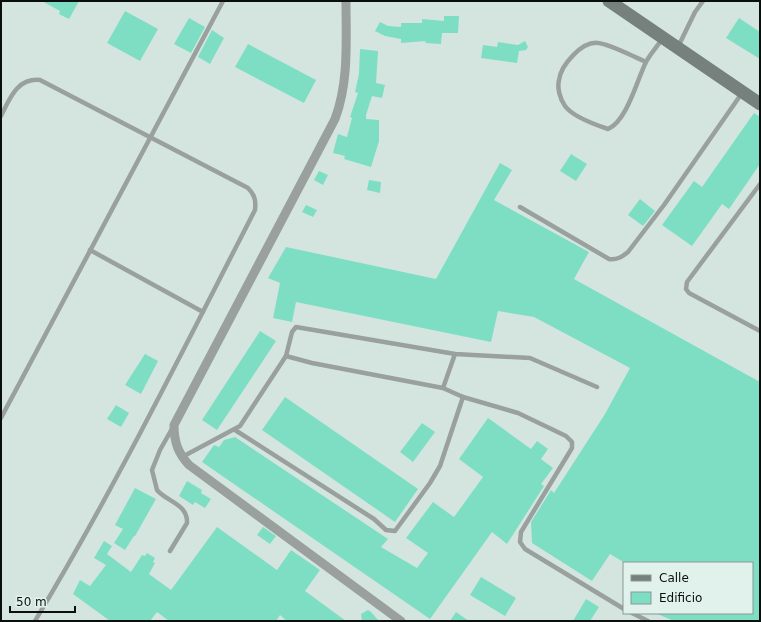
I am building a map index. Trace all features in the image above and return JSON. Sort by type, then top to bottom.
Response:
[{"type":"main road","points":[[609,1],[760,104]]},
{"type":"street","points":[[346,1],[346,70],[339,107],[174,425],[174,438],[182,456],[189,465],[401,621]]},
{"type":"lane","points":[[1,418],[223,1]]},
{"type":"lane","points":[[678,47],[695,12],[703,1]]},
{"type":"lane","points":[[646,62],[598,43],[587,44],[573,53],[559,78],[559,92],[565,107],[589,122],[608,129],[614,126],[634,92],[646,62],[663,38]]},
{"type":"lane","points":[[1,116],[16,89],[23,82],[32,79],[40,80],[248,188],[253,193],[256,202],[255,210],[203,312],[72,561],[35,621]]},
{"type":"lane","points":[[520,207],[609,259],[615,260],[622,257],[628,252],[664,205],[743,92]]},
{"type":"lane","points":[[760,184],[687,282],[686,289],[690,293],[760,331]]},
{"type":"lane","points":[[90,250],[203,312]]},
{"type":"lane","points":[[182,456],[235,430],[240,426],[286,356],[292,332],[296,327],[455,354],[530,358],[597,387]]},
{"type":"lane","points":[[443,388],[455,354]]},
{"type":"lane","points":[[286,356],[312,363],[443,388],[463,397],[518,413],[566,436],[572,442],[572,448],[521,532],[520,542],[525,549],[623,608]]},
{"type":"lane","points":[[235,430],[374,519],[386,530],[395,532],[430,483],[440,466],[463,397]]},
{"type":"lane","points":[[170,550],[186,523],[187,518],[180,506],[156,490],[152,470],[160,450],[174,425]]},
{"type":"lane","points":[[634,614],[648,621]]},
{"type":"building","points":[[42,1],[79,1],[69,19],[59,14],[60,11]]},
{"type":"building","points":[[125,11],[158,29],[140,61],[107,43]]},
{"type":"building","points":[[444,16],[459,16],[458,33],[442,33],[441,44],[425,43],[426,41],[401,43],[401,39],[385,36],[375,31],[380,22],[388,26],[401,27],[401,23],[422,23],[422,19],[444,21]]},
{"type":"building","points":[[189,18],[205,27],[191,53],[174,44]]},
{"type":"building","points":[[739,18],[760,32],[760,59],[726,38]]},
{"type":"building","points":[[212,30],[224,38],[210,64],[198,57]]},
{"type":"building","points":[[525,41],[528,47],[526,50],[519,51],[517,63],[481,58],[483,45],[497,47],[498,42],[518,45]]},
{"type":"building","points":[[248,44],[316,80],[304,103],[235,67]]},
{"type":"building","points":[[360,49],[378,51],[376,83],[385,85],[382,98],[372,96],[366,115],[366,119],[379,120],[379,141],[371,167],[344,159],[345,156],[333,153],[338,134],[347,137],[352,118],[350,117],[358,93],[355,92],[359,74]]},
{"type":"building","points":[[754,113],[760,117],[760,164],[729,209],[722,204],[692,246],[662,225],[694,181],[702,187]]},
{"type":"building","points":[[571,154],[587,164],[576,181],[560,171]]},
{"type":"building","points":[[500,163],[512,170],[494,200],[589,252],[574,279],[760,382],[760,621],[674,621],[657,614],[753,614],[753,562],[623,562],[610,554],[592,581],[532,543],[531,522],[551,490],[554,493],[605,414],[630,368],[534,317],[498,311],[491,342],[296,302],[292,322],[273,318],[280,283],[268,278],[286,247],[436,279]]},
{"type":"building","points":[[319,171],[328,175],[323,185],[314,180]]},
{"type":"building","points":[[369,180],[381,182],[380,193],[367,190]]},
{"type":"building","points":[[640,199],[655,211],[643,226],[628,215]]},
{"type":"building","points":[[306,205],[317,210],[313,217],[302,212]]},
{"type":"building","points":[[260,331],[276,341],[217,430],[202,420]]},
{"type":"building","points":[[145,354],[158,361],[141,394],[125,385]]},
{"type":"building","points":[[285,397],[418,489],[395,522],[262,430]]},
{"type":"building","points":[[116,405],[129,413],[121,427],[107,419]]},
{"type":"building","points":[[488,418],[531,449],[537,441],[548,449],[541,459],[553,468],[541,484],[544,486],[507,544],[492,532],[430,619],[202,462],[214,445],[219,447],[224,440],[235,437],[388,539],[381,547],[417,568],[428,553],[406,538],[433,502],[454,517],[483,477],[459,459]]},
{"type":"building","points":[[422,423],[435,432],[413,462],[400,452]]},
{"type":"building","points":[[187,481],[202,490],[201,493],[211,499],[205,508],[195,502],[193,505],[179,496]]},
{"type":"building","points":[[135,488],[156,499],[135,536],[125,550],[114,543],[123,529],[115,525]]},
{"type":"building","points":[[217,527],[277,570],[291,550],[320,570],[305,591],[346,621],[287,621],[280,615],[276,621],[169,621],[157,612],[150,621],[110,621],[73,594],[80,580],[90,586],[106,565],[94,558],[104,541],[112,546],[107,554],[131,572],[142,555],[145,556],[147,553],[155,558],[153,562],[155,563],[149,574],[171,590]]},
{"type":"building","points":[[263,527],[276,536],[270,544],[257,535]]},
{"type":"building","points":[[481,577],[516,598],[505,616],[470,595]]},
{"type":"building","points":[[586,599],[599,607],[590,621],[573,621]]},
{"type":"building","points":[[368,610],[379,621],[362,621],[361,614]]},
{"type":"building","points":[[456,612],[469,621],[450,621]]}]
